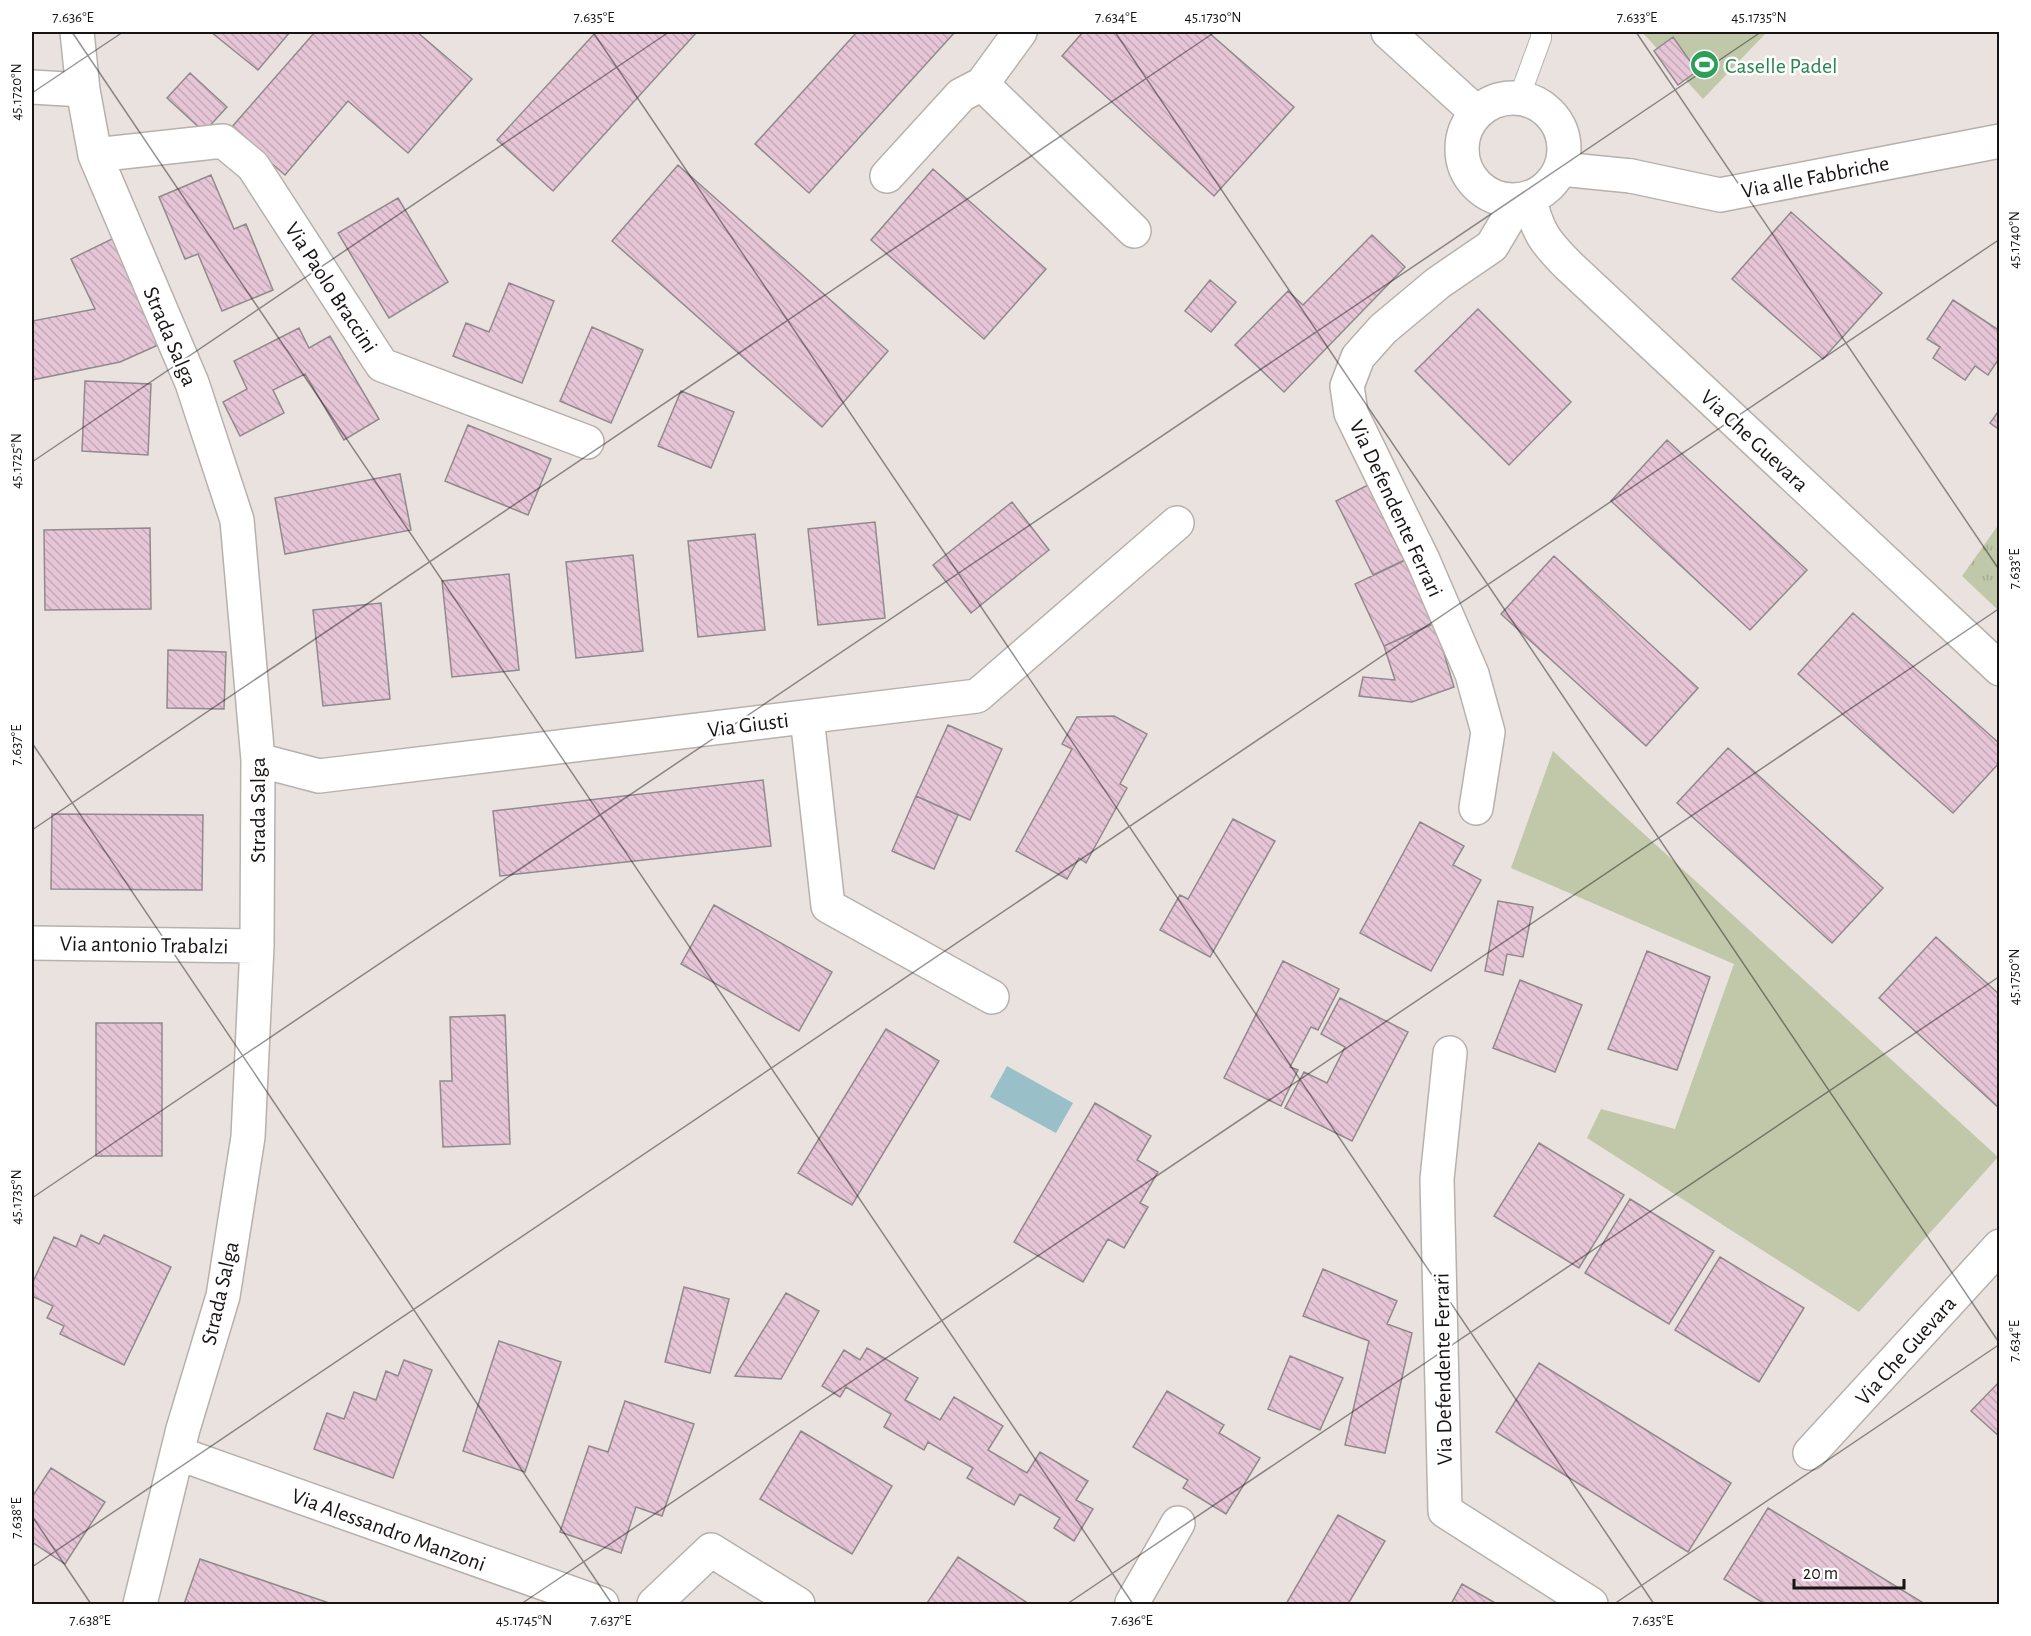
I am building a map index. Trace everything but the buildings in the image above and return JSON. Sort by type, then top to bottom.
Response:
[{"type":"street","name":"Strada Salga","points":[[77,32],[83,90],[95,155],[192,383],[237,520],[258,760],[257,946],[248,1137],[223,1296],[177,1453],[140,1605]]},
{"type":"street","points":[[887,176],[961,95],[982,84],[1020,32]]},
{"type":"street","points":[[1388,32],[1477,113]]},
{"type":"street","points":[[982,84],[1134,231]]},
{"type":"street","points":[[32,87],[83,90]]},
{"type":"street","points":[[1519,98],[1541,106],[1558,122],[1565,146],[1561,169],[1549,187],[1524,199],[1498,198],[1479,188],[1467,171],[1462,151],[1466,130],[1477,113],[1496,101],[1519,98]]},
{"type":"street","name":"Via Paolo Braccini","points":[[95,155],[223,141],[253,166],[382,365],[587,442]]},
{"type":"street","name":"Via alle Fabbriche","points":[[1561,169],[1631,176],[1720,195],[2000,141]]},
{"type":"street","name":"Via Che Guevara","points":[[1524,199],[1545,242],[1568,265],[2000,669]]},
{"type":"street","name":"Via Defendente Ferrari","points":[[1476,808],[1488,732],[1473,674],[1423,560],[1351,413],[1347,386],[1358,357],[1383,329],[1438,283],[1492,246],[1524,199]]},
{"type":"street","name":"Via Giusti","points":[[258,760],[319,776],[977,696],[1177,523]]},
{"type":"street","points":[[807,717],[828,906],[992,997]]},
{"type":"street","name":"Via antonio Trabalzi","points":[[32,943],[257,946]]},
{"type":"street","name":"Via Defendente Ferrari","points":[[1450,1053],[1437,1179],[1445,1511],[1591,1605]]},
{"type":"street","name":"Via Che Guevara","points":[[1810,1453],[2000,1246]]},
{"type":"street","name":"Via Alessandro Manzoni","points":[[177,1453],[602,1605]]},
{"type":"street","points":[[1134,1605],[1132,1603],[1178,1523]]},
{"type":"street","points":[[654,1605],[711,1550],[798,1605]]},
{"type":"lane","points":[[1519,98],[1541,38],[1541,32]]},
{"type":"green space","name":"Caselle Padel","points":[[1642,32],[1767,32],[1703,99]]},
{"type":"green space","points":[[1999,524],[1999,611],[1962,576]]},
{"type":"green space","points":[[1553,751],[1998,1157],[1859,1312],[1587,1138],[1601,1109],[1675,1129],[1734,964],[1511,868]]},
{"type":"water","points":[[1007,1066],[1073,1103],[1056,1133],[990,1097]]},
{"type":"place","name":"Caselle Padel","points":[[1704,65]]}]
